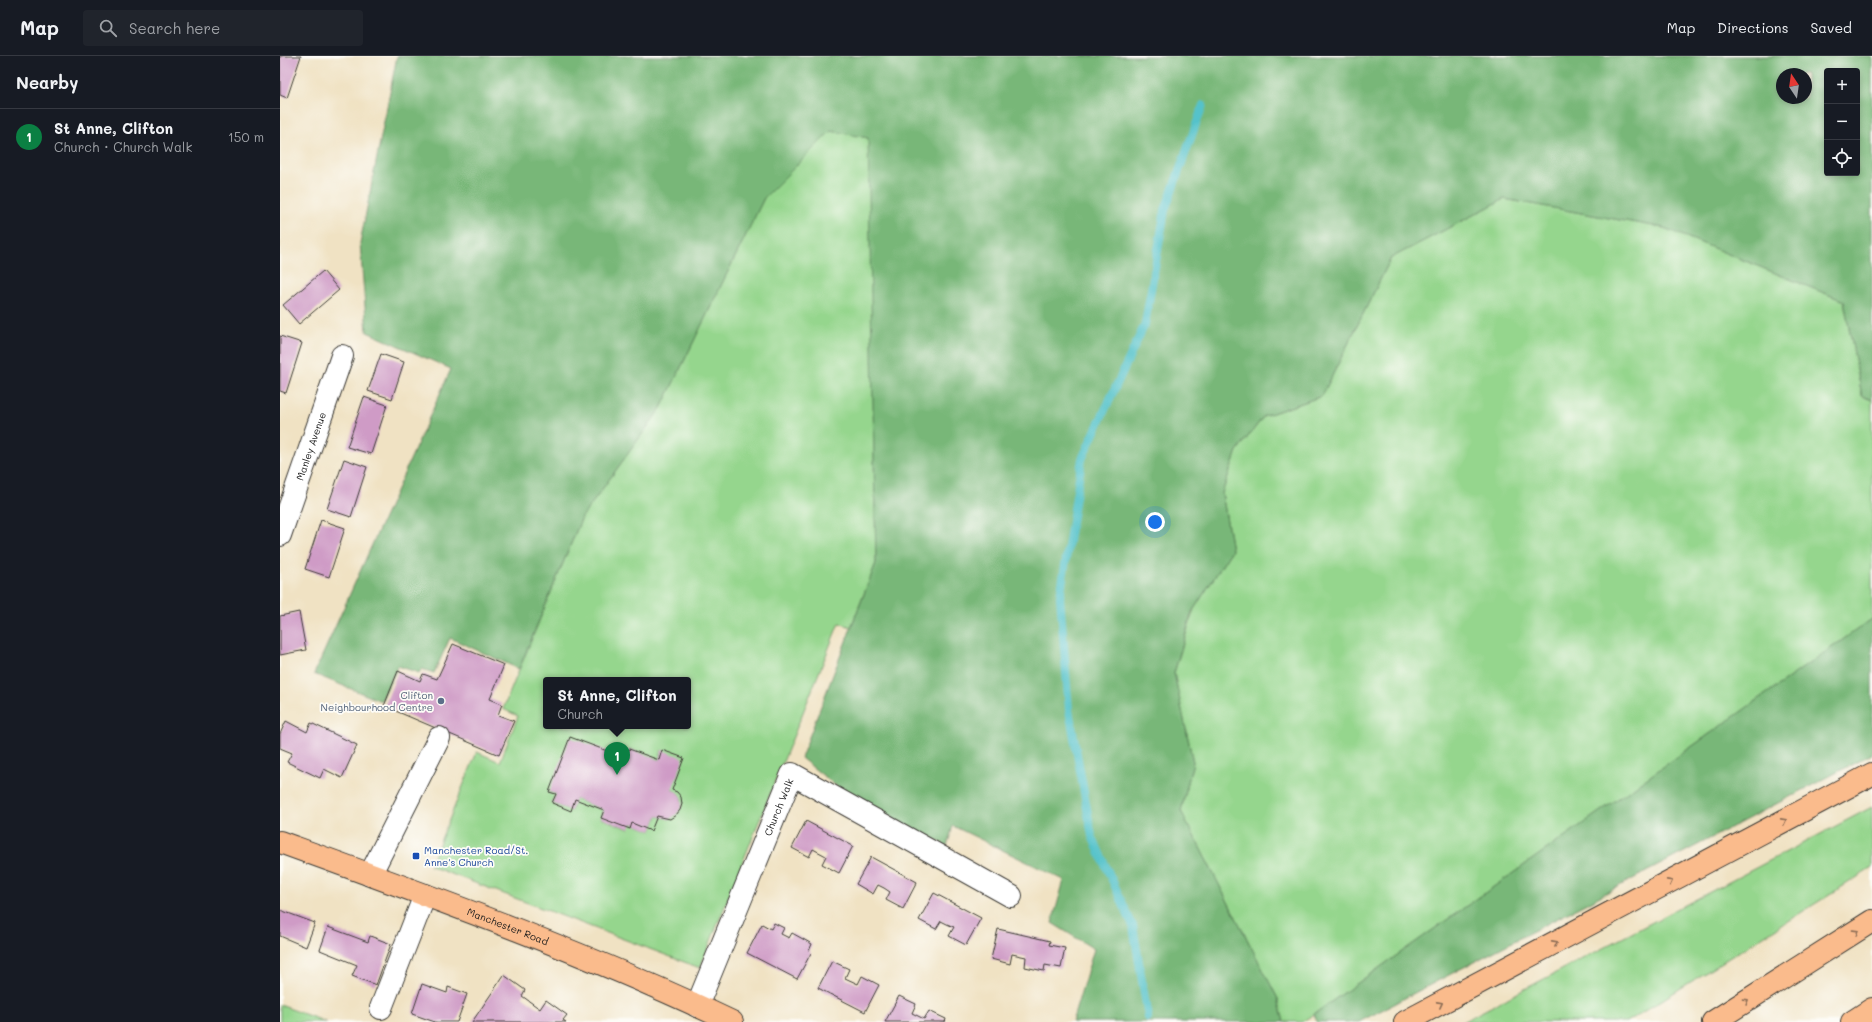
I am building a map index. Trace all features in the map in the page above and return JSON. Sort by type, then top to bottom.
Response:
[{"type":"main road","points":[[1405,1022],[1872,774]]},
{"type":"main road","name":"Manchester Road","points":[[280,842],[426,895],[537,938],[698,1006],[732,1022]]},
{"type":"main road","points":[[1713,1022],[1872,921]]},
{"type":"main road","points":[[1852,1022],[1872,1009]]},
{"type":"street","name":"Manley Avenue","points":[[280,536],[342,356]]},
{"type":"street","points":[[370,875],[439,738]]},
{"type":"street","name":"Church Walk","points":[[698,1006],[792,774],[1011,896]]},
{"type":"street","points":[[381,1008],[426,895]]},
{"type":"green space","points":[[397,56],[1872,56],[1872,400],[1862,396],[1844,301],[1664,228],[1504,199],[1391,258],[1322,396],[1264,416],[1237,451],[1222,493],[1232,550],[1192,612],[1174,673],[1193,762],[1181,811],[1278,999],[1284,1022],[1072,1022],[1094,949],[1052,923],[1064,880],[953,826],[947,846],[850,797],[801,758],[876,563],[868,138],[831,131],[764,198],[661,408],[582,517],[519,669],[450,638],[434,673],[422,669],[419,673],[398,666],[381,701],[314,674],[451,369],[367,332],[360,243]]},
{"type":"green space","points":[[831,131],[869,138],[876,563],[851,627],[839,623],[700,968],[430,866],[477,752],[500,762],[518,716],[503,709],[582,517],[661,408],[764,198]],"holes":[[[630,749],[659,760],[662,750],[672,790],[677,792],[680,796],[682,804],[678,812],[670,819],[657,816],[651,831],[632,823],[629,829],[601,818],[604,810],[575,799],[571,811],[552,803],[556,794],[549,792],[626,758]]]},
{"type":"green space","points":[[1504,199],[1664,228],[1844,301],[1862,396],[1872,400],[1872,619],[1314,1014],[1302,1022],[1284,1022],[1278,999],[1181,811],[1193,762],[1174,673],[1194,609],[1232,550],[1222,493],[1237,451],[1264,416],[1322,396],[1391,258]]},
{"type":"green space","points":[[1872,619],[1872,754],[1359,1022],[1317,1022],[1314,1014]]},
{"type":"green space","points":[[1872,807],[1872,868],[1627,1022],[1462,1022]]},
{"type":"green space","points":[[280,1005],[326,1022],[280,1022]]},
{"type":"building","points":[[280,56],[301,56],[287,98],[280,95]]},
{"type":"building","points":[[323,271],[339,290],[299,324],[283,305]]},
{"type":"building","points":[[280,336],[302,343],[286,393],[280,391]]},
{"type":"building","points":[[381,354],[404,362],[392,399],[368,391]]},
{"type":"building","points":[[364,397],[387,405],[371,454],[347,447]]},
{"type":"building","points":[[344,459],[367,467],[351,517],[327,509]]},
{"type":"building","points":[[321,520],[345,528],[329,577],[305,569]]},
{"type":"building","points":[[299,612],[306,650],[280,655],[280,616]]},
{"type":"building","name":"Clifton Neighbourhood Centre","points":[[453,644],[504,665],[490,699],[502,704],[498,715],[514,721],[499,755],[384,706],[398,671],[420,681],[423,674],[437,679]]},
{"type":"building","points":[[286,721],[307,732],[311,723],[357,745],[342,778],[324,769],[320,778],[287,762],[292,753],[280,748],[280,734]]},
{"type":"building","points":[[570,737],[626,758],[629,749],[659,760],[662,750],[684,758],[672,790],[677,792],[681,797],[682,804],[680,810],[670,819],[657,816],[651,831],[632,823],[630,829],[601,818],[604,810],[575,799],[571,811],[552,803],[556,794],[549,792]]},
{"type":"building","points":[[806,821],[853,846],[839,873],[822,864],[826,856],[813,849],[809,857],[792,848]]},
{"type":"building","points":[[871,857],[917,882],[903,909],[886,900],[890,892],[884,888],[878,885],[873,894],[856,884]]},
{"type":"building","points":[[934,893],[981,918],[966,945],[949,936],[954,927],[941,921],[936,929],[919,920]]},
{"type":"building","points":[[280,910],[315,923],[306,947],[280,936]]},
{"type":"building","points":[[774,923],[784,928],[781,934],[789,938],[792,933],[812,944],[809,951],[811,953],[797,979],[747,953],[762,924],[771,929]]},
{"type":"building","points":[[328,927],[368,942],[370,936],[391,944],[376,985],[352,976],[357,965],[320,950]]},
{"type":"building","points":[[998,929],[1050,941],[1049,945],[1065,948],[1061,968],[1045,965],[1044,971],[1025,967],[1026,957],[1012,954],[1010,964],[991,959]]},
{"type":"building","points":[[832,961],[849,969],[845,978],[858,984],[862,976],[879,985],[865,1012],[818,988]]},
{"type":"building","points":[[504,975],[525,990],[522,996],[540,1009],[546,1000],[567,1015],[563,1020],[566,1022],[472,1022]]},
{"type":"building","points":[[422,984],[447,993],[448,987],[467,994],[457,1022],[435,1022],[412,1014]]},
{"type":"building","points":[[899,996],[916,1004],[912,1013],[924,1019],[929,1011],[946,1019],[945,1022],[885,1022]]},
{"type":"waterway","points":[[1148,1017],[1133,926],[1092,836],[1069,710],[1060,597],[1082,459],[1145,324],[1165,210],[1203,105]]},
{"type":"place","name":"Clifton Neighbourhood Centre","points":[[441,701]]},
{"type":"place","name":"St Anne, Clifton","points":[[617,775]]},
{"type":"place","name":"Manchester Road/St. Anne's Church","points":[[416,856]]}]
